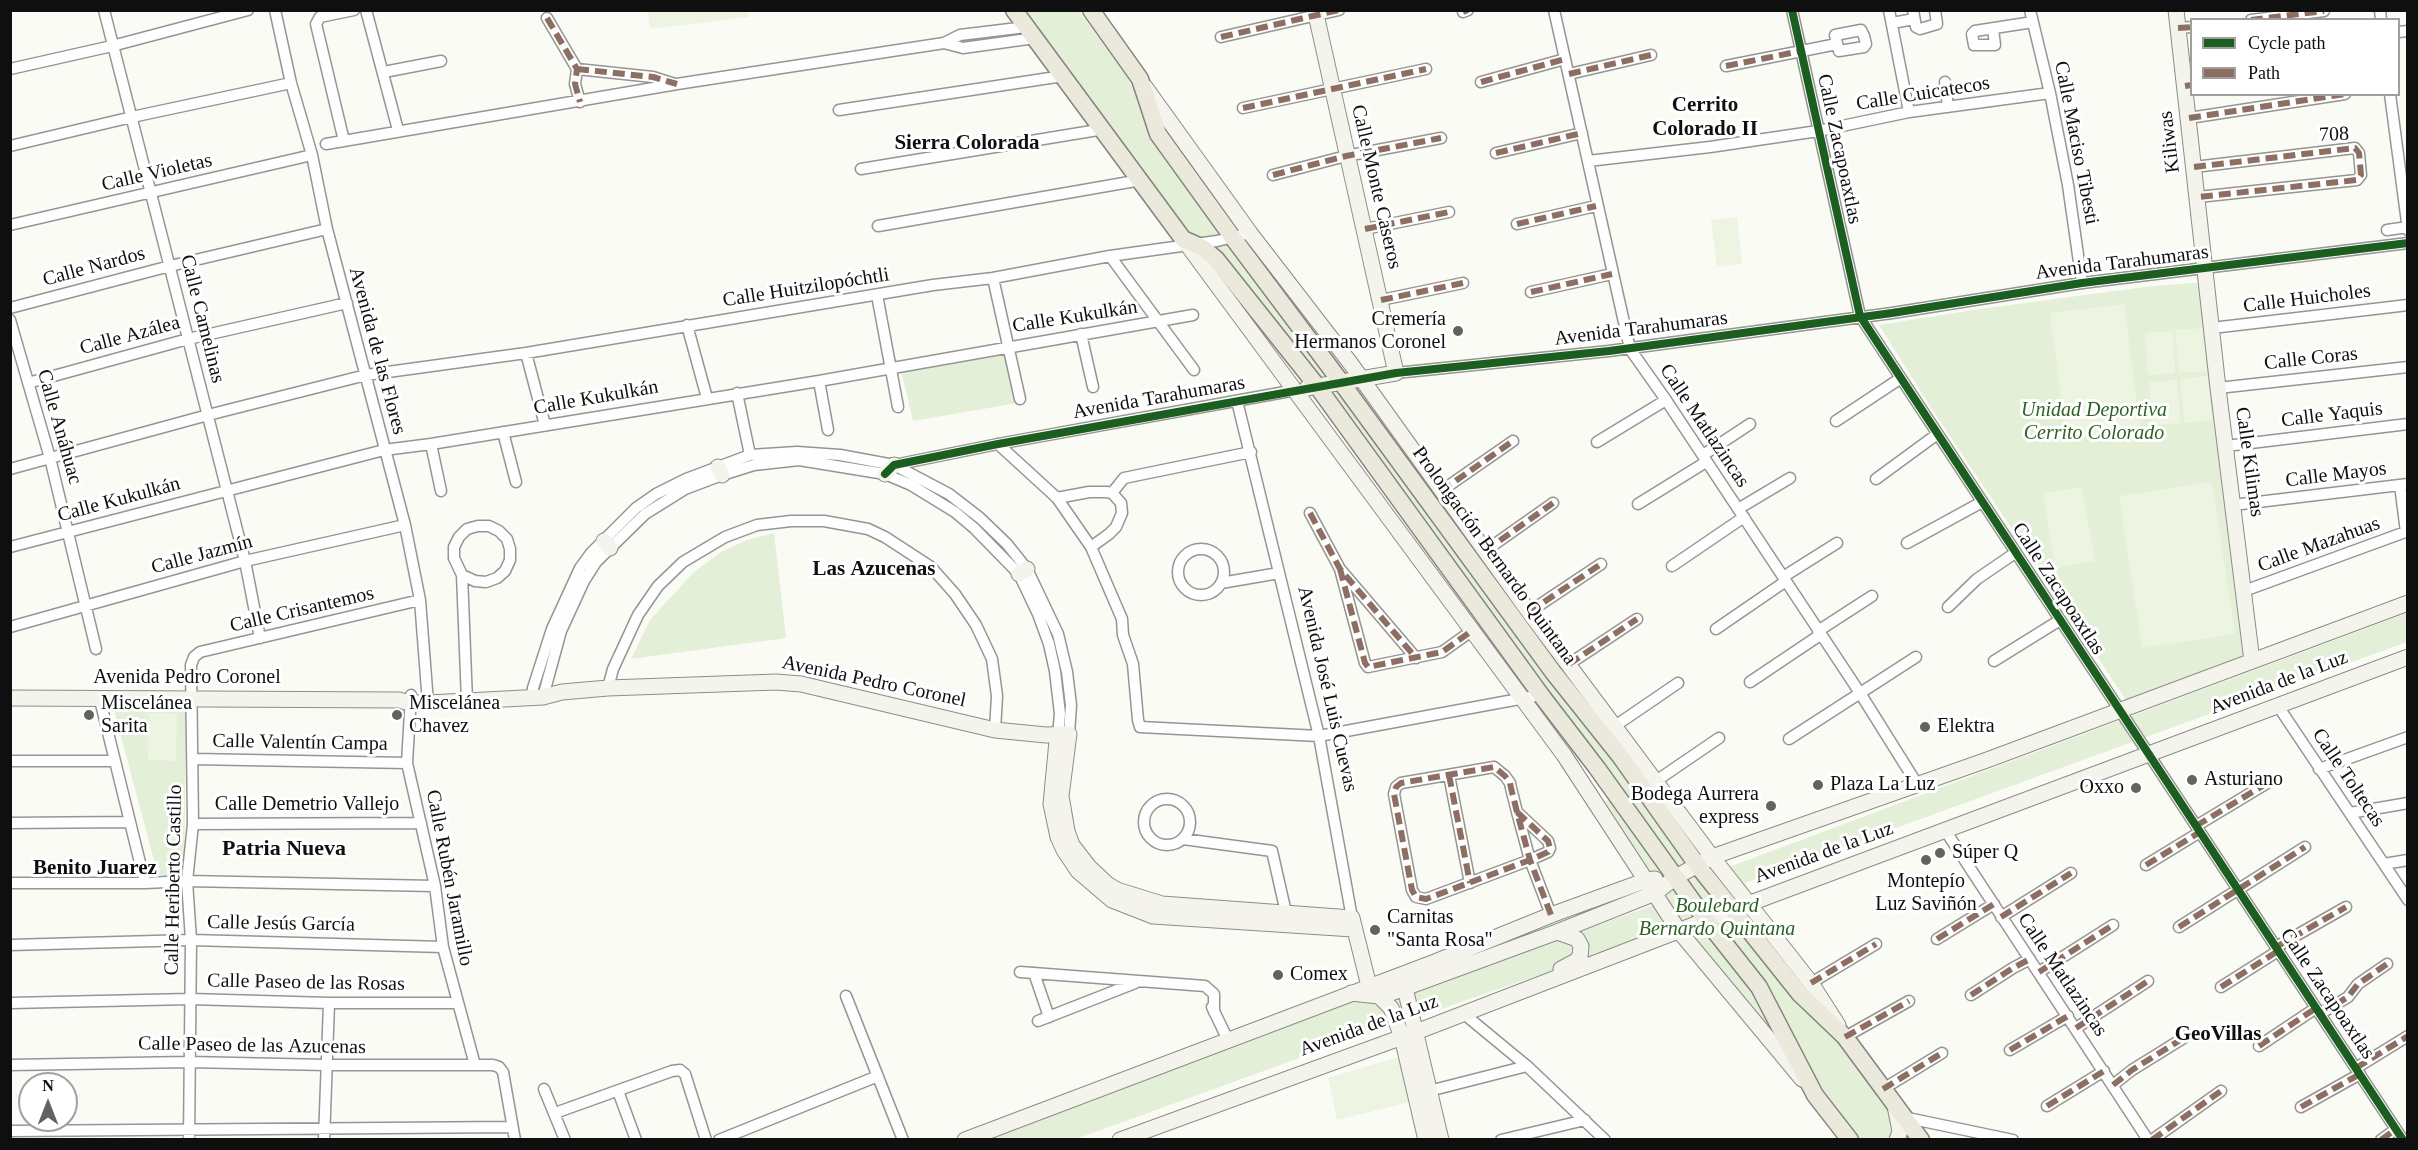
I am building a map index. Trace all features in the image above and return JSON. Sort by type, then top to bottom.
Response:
[{"type":"main road","points":[[1014,10],[1189,243],[1216,259],[1317,386],[1706,920],[1759,987],[1815,1095],[1849,1136]]},
{"type":"main road","name":"Prolongación Bernardo Quintana","points":[[1091,10],[1140,79],[1158,134],[1233,237],[1553,672],[1740,907],[1800,994],[1845,1036],[1921,1140]]},
{"type":"street","name":"Calle Camelinas","points":[[104,10],[227,490],[260,638]]},
{"type":"street","points":[[10,69],[112,46],[248,10]]},
{"type":"street","name":"Avenida de las Flores","points":[[275,10],[291,83],[312,155],[327,229],[405,525],[420,600],[428,699]]},
{"type":"street","points":[[344,141],[316,24],[321,17],[354,10]]},
{"type":"street","points":[[366,10],[398,130]]},
{"type":"street","points":[[1221,38],[1315,13],[1339,10]]},
{"type":"street","name":"Calle Matlazincas","points":[[1554,10],[1629,349],[1705,458],[1860,693],[1917,784]]},
{"type":"street","name":"Calle Zacapoaxtlas","points":[[1792,10],[1860,316],[2118,711],[2358,1071],[2402,1133]]},
{"type":"street","points":[[1889,10],[1910,112]]},
{"type":"street","points":[[1892,23],[1913,15],[1917,29],[1936,25],[1938,21],[1935,10]]},
{"type":"street","name":"Kiliwas","points":[[2176,10],[2185,28],[2189,118],[2205,269]]},
{"type":"street","points":[[2266,18],[2324,10]]},
{"type":"street","name":"Calle Monte Caseros","points":[[1315,13],[1396,373]]},
{"type":"street","points":[[1992,29],[2031,16]]},
{"type":"street","name":"Calle Maciso Tibesti","points":[[2031,16],[2050,93],[2068,185],[2082,283]]},
{"type":"street","points":[[547,18],[577,69],[575,84],[580,102]]},
{"type":"street","points":[[326,144],[677,84],[944,44],[960,35],[1031,32]]},
{"type":"street","points":[[1726,66],[1837,44]]},
{"type":"street","points":[[1569,74],[1651,55]]},
{"type":"street","points":[[1481,82],[1565,59]]},
{"type":"street","points":[[384,72],[441,61]]},
{"type":"street","points":[[577,69],[653,77],[677,84]]},
{"type":"street","points":[[1243,108],[1426,69]]},
{"type":"street","points":[[839,111],[1064,76]]},
{"type":"street","name":"Prolongación Bernardo Quintana","points":[[1140,79],[1250,233],[1362,379],[1529,612],[1656,781],[1705,862]]},
{"type":"street","points":[[1945,82],[1948,107]]},
{"type":"street","points":[[10,146],[291,83]]},
{"type":"street","name":"Calle Cuicatecos","points":[[1588,160],[1710,147],[1818,131],[1910,112],[2050,93]]},
{"type":"street","points":[[2189,118],[2332,96]]},
{"type":"street","points":[[2387,230],[2407,228],[2391,96]]},
{"type":"street","points":[[861,169],[1104,129]]},
{"type":"street","points":[[1496,153],[1582,133]]},
{"type":"street","points":[[1273,175],[1346,156],[1441,138]]},
{"type":"street","name":"708","points":[[2194,167],[2355,148],[2359,153],[2361,175],[2356,180],[2198,197]]},
{"type":"street","name":"Calle Violetas","points":[[10,225],[312,155]]},
{"type":"street","points":[[878,226],[1141,180]]},
{"type":"street","points":[[1517,224],[1596,206]]},
{"type":"street","points":[[1365,229],[1449,212]]},
{"type":"street","name":"Calle Nardos","points":[[10,308],[170,266],[327,229]]},
{"type":"street","name":"Calle Huitzilopóchtli","points":[[10,469],[207,415],[366,375],[526,353],[687,325],[993,278],[1250,233]]},
{"type":"street","points":[[1189,243],[1564,755],[1679,931],[1815,1095]]},
{"type":"street","name":"Avenida Tarahumaras","points":[[890,470],[998,444],[1396,373],[1629,349],[2082,283],[2408,243]]},
{"type":"street","points":[[1110,256],[1194,370]]},
{"type":"street","name":"Calle Kilimas","points":[[2205,269],[2252,661]]},
{"type":"street","points":[[1531,292],[1612,274]]},
{"type":"street","points":[[993,278],[1020,399]]},
{"type":"street","points":[[1381,300],[1463,283]]},
{"type":"street","points":[[877,295],[898,407]]},
{"type":"street","name":"Calle Azálea","points":[[28,383],[188,339],[347,303]]},
{"type":"street","name":"Calle Huicholes","points":[[2211,328],[2408,305]]},
{"type":"street","name":"Calle Kukulkán","points":[[10,547],[384,450],[819,381],[1193,315]]},
{"type":"street","name":"Calle Anáhuac","points":[[10,320],[50,458],[96,649]]},
{"type":"street","points":[[687,325],[707,398]]},
{"type":"street","points":[[1081,334],[1093,387]]},
{"type":"street","points":[[526,353],[545,425]]},
{"type":"street","name":"Calle Coras","points":[[2218,388],[2408,367]]},
{"type":"street","points":[[1836,421],[1900,378]]},
{"type":"street","points":[[819,381],[828,430]]},
{"type":"street","points":[[737,393],[750,455]]},
{"type":"street","points":[[1598,442],[1666,400]]},
{"type":"street","name":"Avenida José Luis Cuevas","points":[[1237,401],[1320,736],[1352,923],[1374,991],[1390,1008],[1409,1035]]},
{"type":"street","points":[[1638,504],[1750,424]]},
{"type":"street","name":"Calle Yaquis","points":[[2226,446],[2408,424]]},
{"type":"street","points":[[502,432],[516,482]]},
{"type":"street","points":[[1876,479],[1936,435]]},
{"type":"street","points":[[1441,491],[1513,441]]},
{"type":"street","points":[[431,444],[441,491]]},
{"type":"street","points":[[998,444],[1057,498],[1091,547],[1122,619],[1123,635],[1132,664],[1140,727],[1320,736],[1541,695]]},
{"type":"street","points":[[720,471],[750,455],[797,452],[840,455],[890,470],[955,512],[1023,571],[1058,633],[1067,672],[1071,705],[1064,735],[1061,796],[1068,848],[1089,867],[1104,888],[1162,904],[1287,919],[1352,923]]},
{"type":"street","points":[[1112,493],[1124,478],[1251,452]]},
{"type":"street","points":[[538,693],[561,631],[596,562],[607,544],[636,508],[656,494],[686,479],[754,465],[799,460],[890,470]]},
{"type":"street","points":[[1672,566],[1790,478]]},
{"type":"street","name":"Calle Mayos","points":[[2234,505],[2404,484]]},
{"type":"street","name":"Calle Mazahuas","points":[[2244,591],[2407,532],[2404,484]]},
{"type":"street","points":[[1057,498],[1089,492],[1112,493],[1121,503],[1122,513],[1119,522],[1109,534],[1091,547]]},
{"type":"street","points":[[1907,543],[1982,502]]},
{"type":"street","points":[[1485,551],[1553,503]]},
{"type":"street","points":[[1310,513],[1340,569],[1416,658]]},
{"type":"street","points":[[608,688],[613,669],[638,615],[658,586],[683,562],[725,537],[758,525],[791,521],[824,521],[861,527],[885,537],[931,567],[955,594],[976,625],[992,659],[998,696],[995,730]]},
{"type":"street","name":"Calle Jazmín","points":[[10,627],[244,561],[405,525]]},
{"type":"street","points":[[462,575],[475,581],[486,582],[497,578],[505,571],[510,561],[507,539],[499,531],[489,526],[478,526],[467,529],[459,537],[454,547],[454,558],[462,575],[467,697]]},
{"type":"street","points":[[1716,629],[1838,543]]},
{"type":"street","points":[[1221,583],[1224,576],[1222,561],[1211,551],[1196,549],[1189,552],[1179,563],[1179,579],[1188,591],[1202,595],[1210,593],[1221,583],[1279,573]]},
{"type":"street","points":[[1948,607],[1977,579],[2015,553]]},
{"type":"street","points":[[1529,612],[1601,564]]},
{"type":"street","points":[[1340,569],[1366,666],[1372,668],[1442,652],[1473,630]]},
{"type":"street","points":[[1750,682],[1872,596]]},
{"type":"street","name":"Calle Crisantemos","points":[[194,657],[200,652],[420,600]]},
{"type":"street","name":"Avenida de la Luz","points":[[965,1140],[1351,993],[1404,988],[1557,932],[1655,893],[1676,877],[1705,862],[2408,603]]},
{"type":"street","points":[[1569,664],[1637,619]]},
{"type":"street","points":[[1994,661],[2060,620]]},
{"type":"street","name":"Calle Heriberto Castillo","points":[[189,1134],[191,940],[187,881],[193,824],[191,665],[194,657]]},
{"type":"street","points":[[1789,739],[1916,657]]},
{"type":"street","name":"Avenida de la Luz","points":[[1120,1140],[1409,1035],[1740,907],[2408,657]]},
{"type":"street","name":"Avenida Pedro Coronel","points":[[10,698],[428,699],[608,688],[786,682],[995,730],[1064,735]]},
{"type":"street","points":[[1615,726],[1678,683]]},
{"type":"street","name":"Calle Rubén Jaramillo","points":[[407,699],[407,763],[435,886],[443,946],[456,1003],[475,1065]]},
{"type":"street","points":[[100,700],[145,884]]},
{"type":"street","name":"Calle Toltecas","points":[[2278,706],[2408,900]]},
{"type":"street","points":[[2319,768],[2408,737]]},
{"type":"street","points":[[1656,781],[1719,738]]},
{"type":"street","name":"Calle Valentín Campa","points":[[193,759],[407,763]]},
{"type":"street","points":[[10,761],[115,761]]},
{"type":"street","points":[[1517,812],[1548,841],[1550,848],[1548,852],[1530,860],[1470,883],[1422,900],[1414,895],[1410,880],[1394,790],[1401,783],[1494,767],[1510,783],[1517,812],[1530,860],[1551,915]]},
{"type":"street","points":[[1449,775],[1470,883]]},
{"type":"street","points":[[2146,865],[2269,782]]},
{"type":"street","points":[[1183,839],[1190,827],[1189,813],[1185,807],[1179,802],[1165,799],[1152,805],[1146,813],[1144,822],[1146,831],[1160,844],[1170,845],[1183,839],[1272,850],[1287,919]]},
{"type":"street","points":[[2350,813],[2408,803]]},
{"type":"street","points":[[10,823],[129,822]]},
{"type":"street","name":"Calle Demetrio Vallejo","points":[[193,824],[421,823]]},
{"type":"street","name":"Calle Matlazincas","points":[[1945,830],[2150,1140]]},
{"type":"street","points":[[2179,927],[2305,847]]},
{"type":"street","points":[[2385,864],[2408,860]]},
{"type":"street","points":[[2001,917],[2071,873]]},
{"type":"street","name":"Avenida de la Luz","points":[[1374,991],[1551,915],[1647,880],[1676,877]]},
{"type":"street","points":[[10,882],[145,884],[187,881],[435,886]]},
{"type":"street","points":[[1937,939],[1994,904]]},
{"type":"street","name":"Prolongación Bernardo Quintana","points":[[1740,907],[1811,983],[1845,1036]]},
{"type":"street","points":[[2221,987],[2277,949],[2346,907]]},
{"type":"street","points":[[2038,972],[2113,925]]},
{"type":"street","points":[[1489,1004],[1507,990],[1576,961],[1581,951],[1580,942],[1573,936],[1557,932]]},
{"type":"street","name":"Calle Jesús García","points":[[10,945],[191,940],[443,946]]},
{"type":"street","points":[[1811,983],[1876,944]]},
{"type":"street","points":[[1971,995],[2030,959]]},
{"type":"street","points":[[2259,1046],[2318,1011],[2348,997],[2358,984],[2387,964]]},
{"type":"street","points":[[1020,972],[1201,985],[1228,1040]]},
{"type":"street","points":[[1034,973],[1049,1017]]},
{"type":"street","points":[[1038,1021],[1139,981]]},
{"type":"street","points":[[2076,1028],[2148,981]]},
{"type":"street","points":[[1404,988],[1426,1140]]},
{"type":"street","points":[[846,996],[903,1140]]},
{"type":"street","name":"Calle Paseo de las Rosas","points":[[10,1003],[190,999],[329,1003],[456,1003]]},
{"type":"street","points":[[1845,1036],[1909,1000]]},
{"type":"street","points":[[324,1134],[329,1003]]},
{"type":"street","points":[[1464,1014],[1527,1066],[1605,1140]]},
{"type":"street","points":[[2010,1050],[2068,1016]]},
{"type":"street","points":[[2113,1085],[2132,1070],[2190,1034]]},
{"type":"street","points":[[1409,1035],[1429,1091],[1441,1140]]},
{"type":"street","points":[[2301,1107],[2408,1036]]},
{"type":"street","points":[[1883,1089],[1942,1053]]},
{"type":"street","name":"Calle Paseo de las Azucenas","points":[[10,1065],[189,1062],[493,1065],[499,1066],[503,1072],[512,1127]]},
{"type":"street","points":[[1429,1091],[1527,1066]]},
{"type":"street","points":[[555,1113],[672,1071],[683,1072],[706,1140]]},
{"type":"street","points":[[2047,1106],[2104,1071]]},
{"type":"street","points":[[719,1140],[878,1076]]},
{"type":"street","points":[[544,1089],[565,1140]]},
{"type":"street","points":[[618,1091],[636,1140]]},
{"type":"street","points":[[2150,1140],[2222,1091]]},
{"type":"street","points":[[1897,1140],[1900,1131],[1899,1111],[2013,1140]]},
{"type":"street","points":[[1501,1140],[1585,1120]]},
{"type":"street","points":[[10,1131],[409,1134],[512,1127],[515,1140]]},
{"type":"street","points":[[2380,1140],[2402,1133]]},
{"type":"green space","points":[[648,11],[748,11],[749,17],[650,29]]},
{"type":"green space","name":"Boulebard Bernardo Quintana","points":[[1024,11],[1079,11],[1705,876],[2407,613],[2407,642],[1745,883],[1921,1139],[1851,1139],[1672,929],[1294,1060],[1076,1139],[976,1140],[1351,999],[1387,1003],[1656,904],[1605,801],[1616,800],[1462,573],[1190,236]]},
{"type":"green space","points":[[1737,217],[1742,264],[1717,267],[1711,220]]},
{"type":"green space","name":"Unidad Deportiva Cerrito Colorado","points":[[2203,282],[2250,655],[2126,700],[1930,406],[1879,325],[2145,287]]},
{"type":"green space","points":[[2124,304],[2140,429],[2066,439],[2050,313]]},
{"type":"green space","points":[[2204,328],[2207,371],[2179,373],[2175,330]]},
{"type":"green space","points":[[2173,331],[2175,373],[2148,375],[2145,333]]},
{"type":"green space","points":[[1006,352],[1018,403],[913,421],[901,370]]},
{"type":"green space","points":[[2208,376],[2212,420],[2184,423],[2180,379]]},
{"type":"green space","points":[[2177,380],[2181,423],[2152,425],[2149,382]]},
{"type":"green space","points":[[2212,482],[2235,634],[2142,648],[2119,496]]},
{"type":"green space","points":[[2082,487],[2095,561],[2055,568],[2043,493]]},
{"type":"green space","points":[[774,533],[786,638],[631,659],[650,620],[693,573],[721,552],[747,540]]},
{"type":"green space","points":[[114,710],[186,710],[184,875],[158,875]]},
{"type":"green space","points":[[149,713],[177,714],[176,761],[148,760]]},
{"type":"green space","points":[[1399,1057],[1410,1102],[1337,1120],[1328,1078]]},
{"type":"marked path","points":[[1221,37],[1339,10]]},
{"type":"marked path","points":[[1463,12],[1468,10]]},
{"type":"marked path","points":[[2267,18],[2324,11]]},
{"type":"marked path","points":[[547,18],[577,69],[575,84],[580,102]]},
{"type":"marked path","points":[[2178,28],[2190,27]]},
{"type":"marked path","points":[[1726,66],[1801,51]]},
{"type":"marked path","points":[[1569,74],[1651,55]]},
{"type":"marked path","points":[[1481,82],[1565,59]]},
{"type":"marked path","points":[[577,69],[653,77],[677,84]]},
{"type":"marked path","points":[[1243,108],[1426,69]]},
{"type":"marked path","points":[[2185,86],[2190,85]]},
{"type":"marked path","points":[[2189,118],[2332,96]]},
{"type":"marked path","points":[[1496,153],[1582,133]]},
{"type":"marked path","points":[[1273,175],[1346,156],[1441,138]]},
{"type":"marked path","points":[[2194,167],[2355,148],[2359,153],[2361,175],[2357,180],[2198,197]]},
{"type":"marked path","points":[[1517,224],[1596,206]]},
{"type":"marked path","points":[[1365,229],[1449,212]]},
{"type":"marked path","points":[[1531,292],[1612,274]]},
{"type":"marked path","points":[[1381,300],[1463,283]]},
{"type":"marked path","points":[[1441,491],[1513,441]]},
{"type":"marked path","points":[[1485,551],[1553,503]]},
{"type":"marked path","points":[[1310,513],[1340,569],[1416,658]]},
{"type":"marked path","points":[[1529,612],[1601,564]]},
{"type":"marked path","points":[[1340,569],[1368,667],[1442,652],[1473,630]]},
{"type":"marked path","points":[[1569,664],[1637,619]]},
{"type":"marked path","points":[[1517,812],[1548,841],[1550,848],[1548,852],[1530,860],[1426,899],[1416,897],[1412,890],[1394,794],[1396,787],[1401,783],[1494,767],[1510,783],[1517,812],[1530,860],[1551,915]]},
{"type":"marked path","points":[[1449,775],[1470,883]]},
{"type":"marked path","points":[[2196,826],[2269,782]]},
{"type":"marked path","points":[[2146,865],[2200,832]]},
{"type":"marked path","points":[[2179,927],[2305,847]]},
{"type":"marked path","points":[[2001,917],[2071,873]]},
{"type":"marked path","points":[[1937,939],[1994,904]]},
{"type":"marked path","points":[[2276,947],[2346,907]]},
{"type":"marked path","points":[[2039,972],[2113,925]]},
{"type":"marked path","points":[[1811,983],[1876,944]]},
{"type":"marked path","points":[[2221,987],[2278,951]]},
{"type":"marked path","points":[[1971,995],[2030,959]]},
{"type":"marked path","points":[[2320,1014],[2348,997],[2358,984],[2387,964]]},
{"type":"marked path","points":[[2076,1028],[2148,981]]},
{"type":"marked path","points":[[1845,1037],[1909,1001]]},
{"type":"marked path","points":[[2259,1046],[2316,1008]]},
{"type":"marked path","points":[[2010,1050],[2068,1016]]},
{"type":"marked path","points":[[2113,1085],[2132,1070],[2190,1034]]},
{"type":"marked path","points":[[2356,1068],[2408,1036]]},
{"type":"marked path","points":[[1883,1089],[1942,1053]]},
{"type":"marked path","points":[[2047,1106],[2104,1071]]},
{"type":"marked path","points":[[2301,1107],[2360,1074]]},
{"type":"marked path","points":[[2152,1140],[2221,1091]]},
{"type":"marked path","points":[[2381,1140],[2396,1129]]},
{"type":"cycle path","points":[[1792,10],[1860,316],[2403,1140]]},
{"type":"cycle path","points":[[885,474],[894,465],[998,444],[1396,373],[1609,351],[1892,313],[2082,283],[2408,243]]},
{"type":"place","name":"Cremería Hermanos Coronel","points":[[1458,331]]},
{"type":"place","name":"Miscelánea Sarita","points":[[89,715]]},
{"type":"place","name":"Miscelánea Chavez","points":[[397,715]]},
{"type":"place","name":"Elektra","points":[[1925,727]]},
{"type":"place","name":"Asturiano","points":[[2192,780]]},
{"type":"place","name":"Plaza La Luz","points":[[1818,785]]},
{"type":"place","name":"Oxxo","points":[[2136,788]]},
{"type":"place","name":"Bodega Aurrera express","points":[[1771,806]]},
{"type":"place","name":"Súper Q","points":[[1940,853]]},
{"type":"place","name":"Montepío Luz Saviñón","points":[[1926,860]]},
{"type":"place","name":"Carnitas \"Santa Rosa\"","points":[[1375,930]]},
{"type":"place","name":"Comex","points":[[1278,975]]},
{"type":"district","name":"Cerrito Colorado II","points":[[1705,118]]},
{"type":"district","name":"Sierra Colorada","points":[[967,144]]},
{"type":"district","name":"Las Azucenas","points":[[874,570]]},
{"type":"district","name":"Patria Nueva","points":[[284,849]]},
{"type":"district","name":"Benito Juarez","points":[[95,869]]},
{"type":"district","name":"GeoVillas","points":[[2218,1035]]}]
